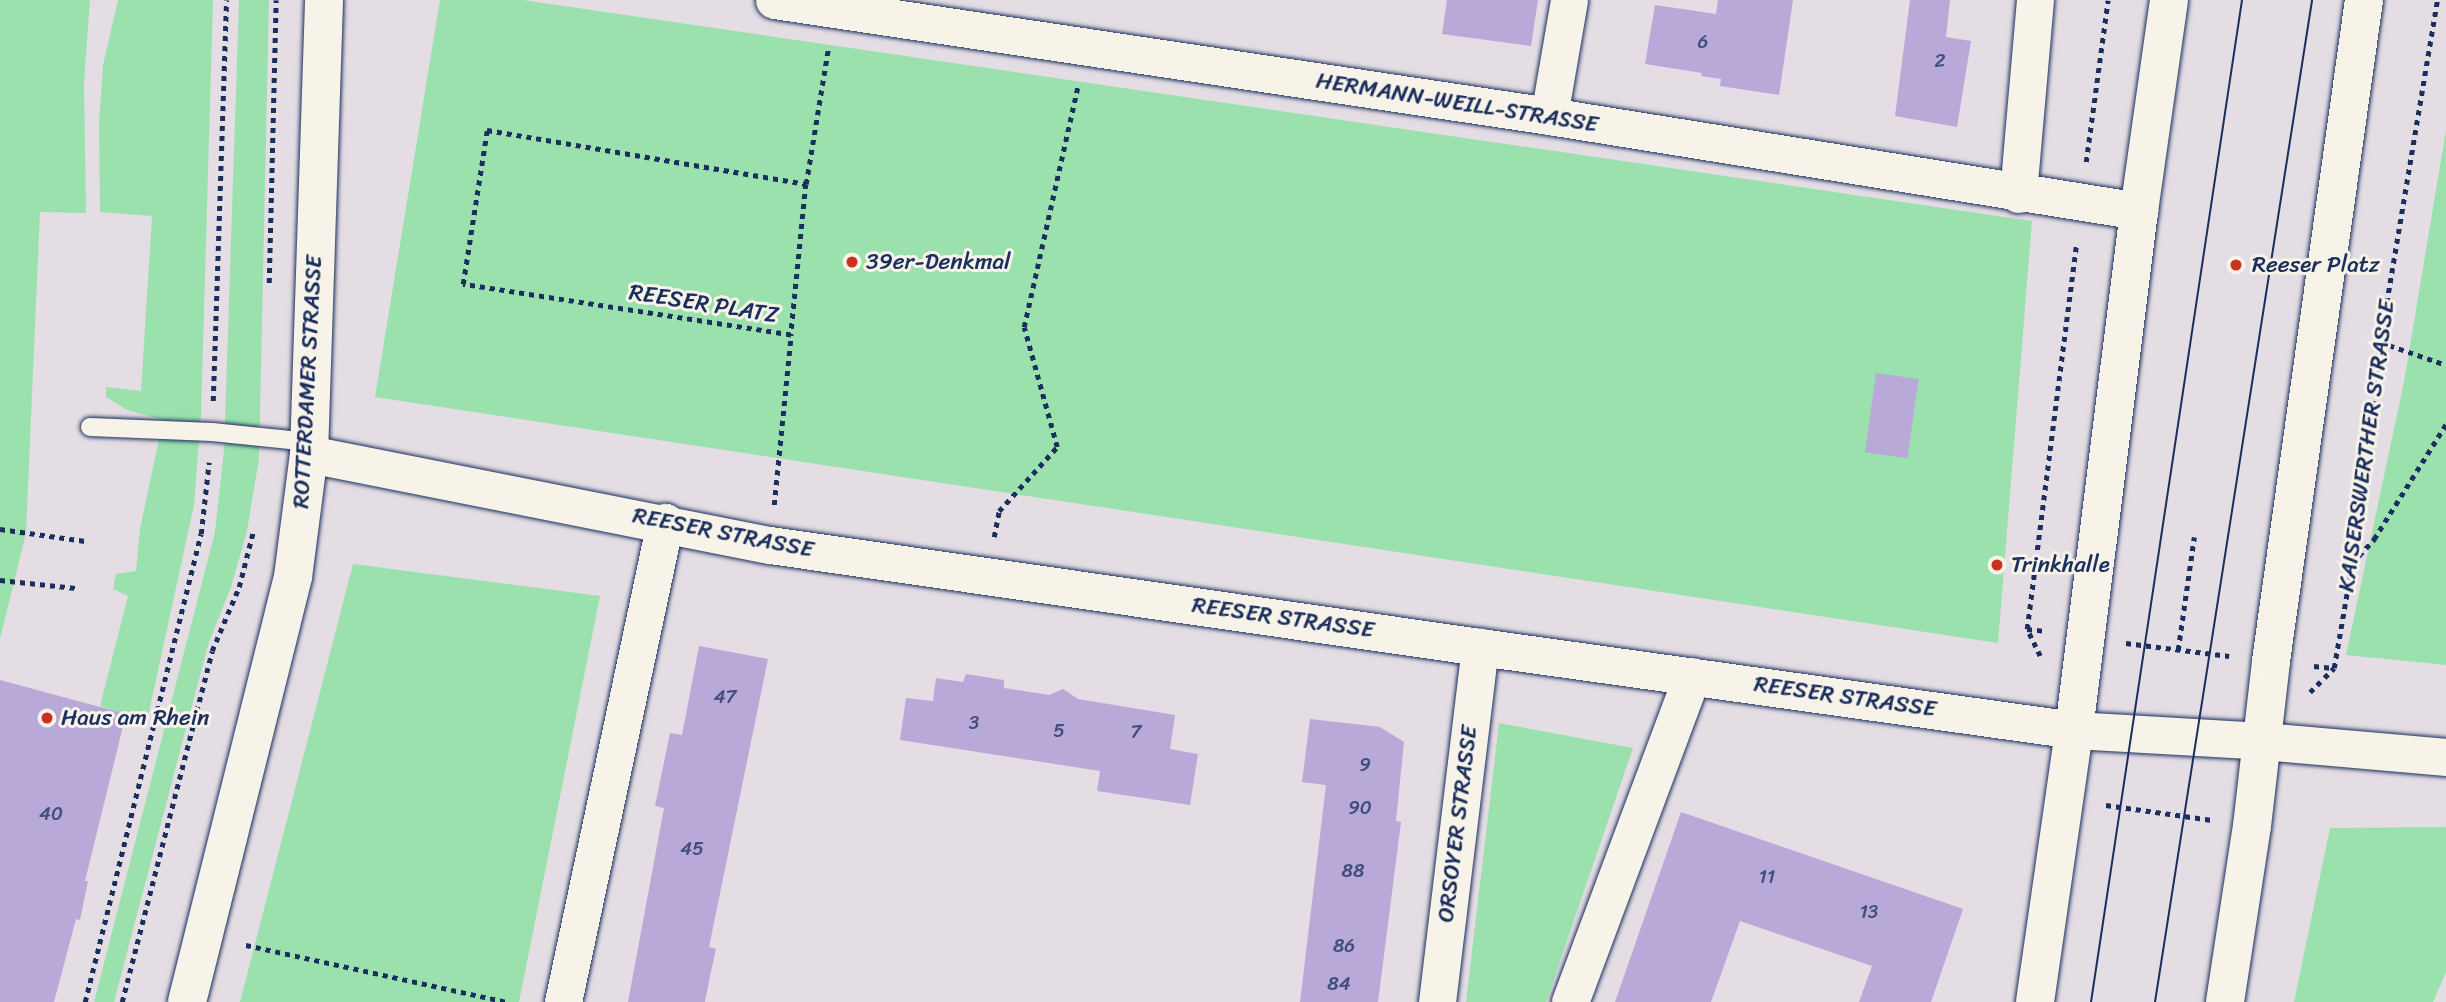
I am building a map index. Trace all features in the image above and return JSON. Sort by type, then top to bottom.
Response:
[{"type":"street","name":"ROTTERDAMER STRASSE","points":[[187,1002],[290,589],[309,448],[324,0]]},
{"type":"street","name":"HERMANN-WEILL-STRASSE","points":[[774,0],[835,5],[2139,211]]},
{"type":"street","points":[[1549,116],[1569,0]]},
{"type":"street","points":[[2018,194],[2035,0]]},
{"type":"street","points":[[2035,1002],[2074,730],[2139,211],[2169,0]]},
{"type":"street","points":[[2225,1002],[2252,826],[2271,662],[2364,0]]},
{"type":"street","name":"REESER STRASSE","points":[[309,448],[770,545],[2074,730],[2263,740],[2446,757]]},
{"type":"street","points":[[563,1002],[665,522]]},
{"type":"street","name":"ORSOYER STRASSE","points":[[1437,1002],[1480,647]]},
{"type":"street","points":[[1570,1002],[1692,676]]},
{"type":"lane","points":[[90,427],[212,432],[309,448]]},
{"type":"path","points":[[85,1002],[201,534],[212,432],[226,0]]},
{"type":"path","points":[[268,287],[276,0]]},
{"type":"path","points":[[2045,667],[2027,629],[2108,0]]},
{"type":"path","name":"KAISERSWERTHER STRASSE","points":[[2334,668],[2352,564],[2380,342],[2437,0]]},
{"type":"path","points":[[806,184],[835,5]]},
{"type":"path","points":[[987,576],[999,511],[1057,447],[1024,327],[1077,88]]},
{"type":"path","name":"REESER PLATZ","points":[[487,130],[806,184],[791,335],[463,284],[487,130]]},
{"type":"path","points":[[770,545],[791,335]]},
{"type":"path","points":[[2380,342],[2446,365]]},
{"type":"path","points":[[2352,564],[2374,539],[2446,424]]},
{"type":"path","points":[[122,1002],[212,651],[239,587],[254,524]]},
{"type":"path","points":[[0,529],[85,541]]},
{"type":"path","points":[[2178,650],[2194,537]]},
{"type":"path","points":[[0,580],[76,588]]},
{"type":"path","points":[[2027,629],[2334,668]]},
{"type":"path","points":[[2263,740],[2334,668]]},
{"type":"path","points":[[2064,798],[2252,826]]},
{"type":"path","points":[[204,936],[508,1002]]},
{"type":"green space","points":[[0,0],[90,0],[84,82],[86,213],[40,212],[26,533],[0,639]]},
{"type":"green space","points":[[118,0],[213,0],[201,415],[194,505],[146,726],[132,723],[123,726],[112,710],[100,706],[128,596],[113,589],[116,574],[136,571],[140,529],[163,420],[127,410],[106,397],[106,387],[141,391],[152,216],[100,212],[99,122],[103,65]]},
{"type":"green space","points":[[239,0],[269,0],[259,459],[247,531],[231,587],[208,645],[114,1002],[94,1002],[215,532],[224,450]]},
{"type":"green space","points":[[440,0],[523,0],[2032,221],[1998,643],[375,397]]},
{"type":"green space","points":[[2446,130],[2446,665],[2346,655],[2404,382]]},
{"type":"green space","points":[[353,564],[600,596],[519,1002],[240,1002]]},
{"type":"green space","points":[[1499,723],[1633,748],[1546,1002],[1466,1002]]},
{"type":"green space","points":[[2446,827],[2446,972],[2433,1002],[2294,1002],[2330,828]]},
{"type":"building","points":[[1447,0],[1538,0],[1531,46],[1442,34]]},
{"type":"building","points":[[1718,0],[1793,0],[1779,95],[1720,86],[1721,79],[1701,76],[1702,73],[1645,64],[1655,5],[1716,14]]},
{"type":"building","points":[[1910,0],[1950,0],[1946,37],[1971,41],[1957,127],[1895,116]]},
{"type":"building","points":[[1876,373],[1919,379],[1907,458],[1865,452]]},
{"type":"building","points":[[699,646],[768,659],[709,947],[716,949],[705,1002],[628,1002],[664,808],[655,806],[670,733],[682,735]]},
{"type":"building","points":[[966,674],[1004,680],[1004,688],[1049,695],[1063,689],[1078,699],[1175,715],[1170,749],[1198,754],[1190,805],[1097,791],[1100,771],[900,740],[906,698],[933,701],[936,678],[963,682]]},
{"type":"building","name":"Haus am Rhein","points":[[0,680],[126,714],[85,881],[88,881],[80,920],[76,919],[54,1002],[0,1002]]},
{"type":"building","points":[[1310,719],[1380,727],[1404,742],[1396,821],[1401,822],[1378,1002],[1300,1002],[1326,785],[1302,782]]},
{"type":"building","points":[[1681,812],[1963,909],[1931,1002],[1859,1002],[1872,966],[1740,921],[1711,1002],[1615,1002]]},
{"type":"tram line","points":[[2091,1002],[2242,0]]},
{"type":"tram line","points":[[2155,1002],[2312,0]]},
{"type":"place","name":"39er-Denkmal","points":[[852,262]]},
{"type":"place","name":"Reeser Platz","points":[[2236,265]]},
{"type":"place","name":"Trinkhalle","points":[[1997,565]]},
{"type":"place","name":"Haus am Rhein","points":[[47,718]]}]
